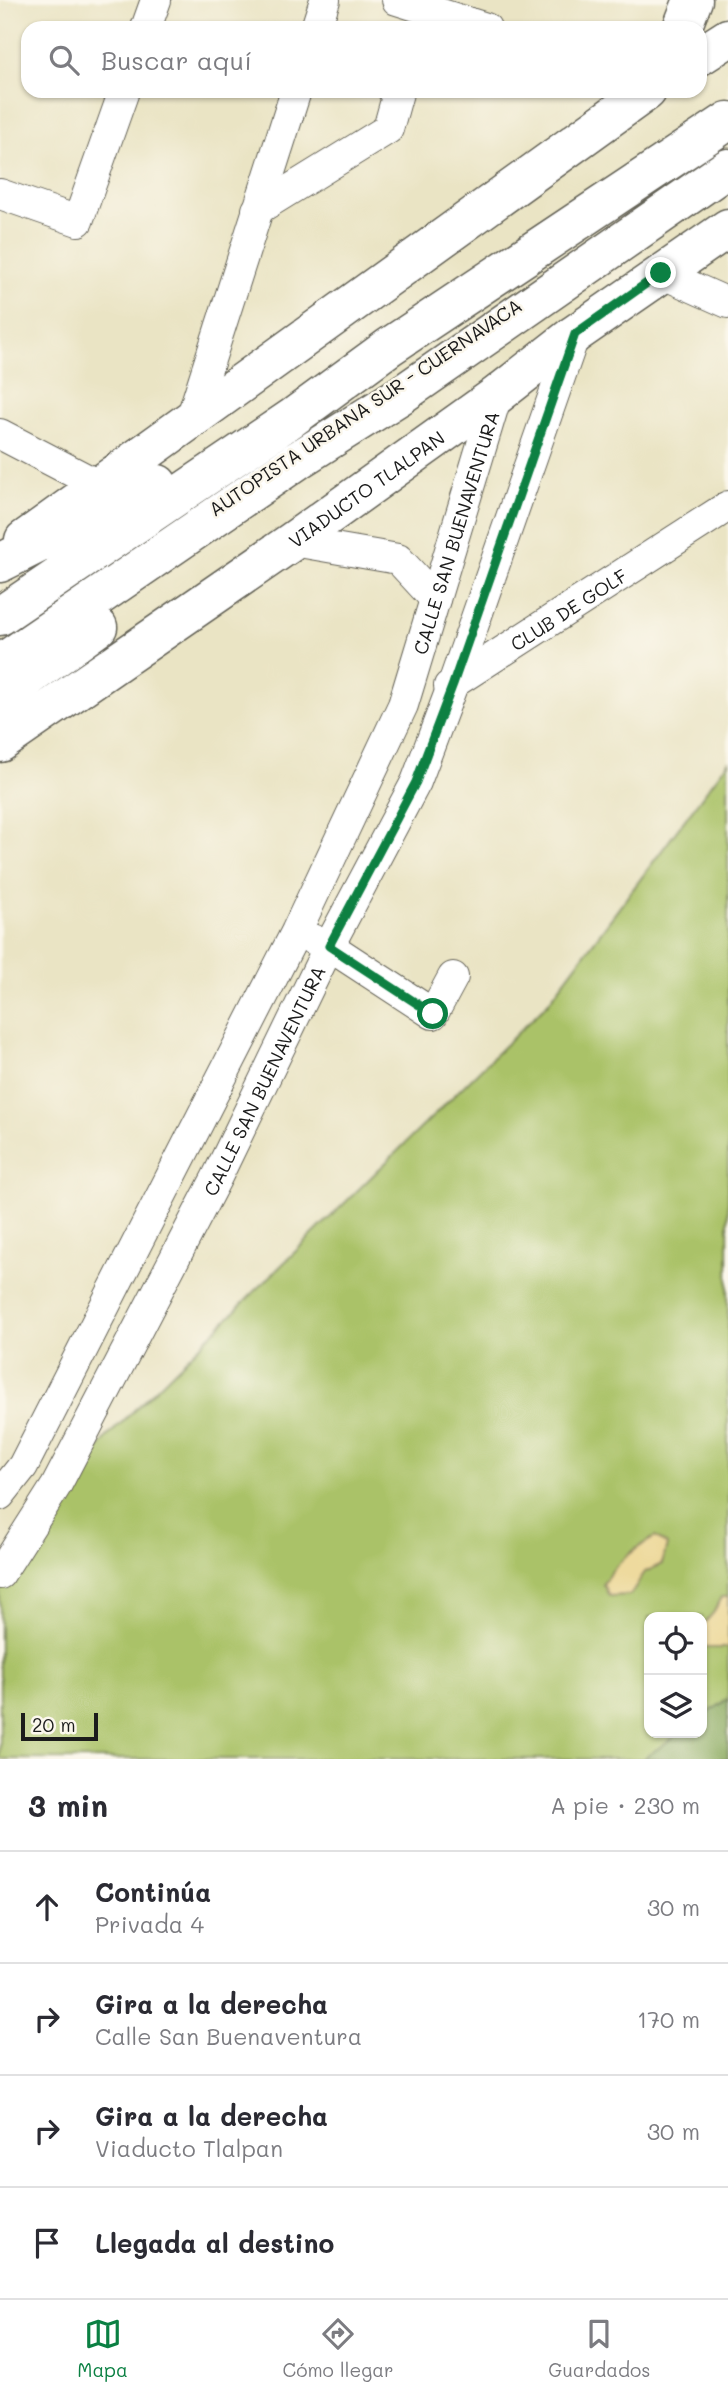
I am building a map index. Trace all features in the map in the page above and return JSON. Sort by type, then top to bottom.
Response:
[{"type":"main road","points":[[685,21],[693,0]]},
{"type":"main road","points":[[707,52],[728,38]]},
{"type":"main road","points":[[0,558],[637,98]]},
{"type":"main road","points":[[389,347],[410,315],[477,262],[679,123],[728,99]]},
{"type":"main road","points":[[0,618],[292,418],[389,347],[728,121]]},
{"type":"main road","name":"AUTOPISTA URBANA SUR - CUERNAVACA","points":[[0,618],[728,133]]},
{"type":"main road","name":"AUTOPISTA URBANA SUR - CUERNAVACA","points":[[0,654],[419,372],[728,159]]},
{"type":"main road","points":[[0,663],[298,460],[401,395],[728,169]]},
{"type":"main road","points":[[401,395],[529,331],[728,191]]},
{"type":"main road","name":"VIADUCTO TLALPAN","points":[[0,743],[293,541],[497,395],[575,334],[728,228]]},
{"type":"main road","points":[[0,563],[292,418]]},
{"type":"main road","points":[[0,702],[33,674],[211,546],[298,460]]},
{"type":"street","points":[[148,21],[156,0]]},
{"type":"street","points":[[318,21],[325,0]]},
{"type":"street","points":[[397,0],[464,21]]},
{"type":"street","points":[[0,194],[78,221],[122,98]]},
{"type":"street","points":[[191,419],[294,98]]},
{"type":"street","points":[[257,210],[388,129],[397,98]]},
{"type":"street","points":[[661,273],[728,303]]},
{"type":"street","name":"CALLE SAN BUENAVENTURA","points":[[0,1574],[56,1486],[217,1177],[329,946],[416,782],[575,334]]},
{"type":"street","name":"CALLE SAN BUENAVENTURA","points":[[0,1495],[23,1466],[296,932],[403,705],[497,395]]},
{"type":"street","points":[[0,434],[98,485]]},
{"type":"street","name":"CLUB DE GOLF","points":[[403,705],[453,684],[728,506]]},
{"type":"street","points":[[293,541],[398,559],[435,599]]},
{"type":"street","points":[[296,932],[329,946],[433,1014],[453,977]]},
{"type":"green space","points":[[728,762],[728,1759],[0,1759],[0,1567],[31,1539],[107,1437],[547,1004]]},
{"type":"green space","points":[[728,1699],[728,1759],[643,1759],[673,1738],[707,1738],[707,1714]]},
{"type":"sand","points":[[655,1537],[667,1545],[662,1564],[645,1572],[630,1595],[609,1596],[603,1584],[613,1570],[632,1552]]},
{"type":"sand","points":[[721,1597],[728,1597],[728,1648],[707,1648],[707,1620]]},
{"type":"route","points":[[433,1014],[329,946],[416,782],[575,334],[661,273]]}]
